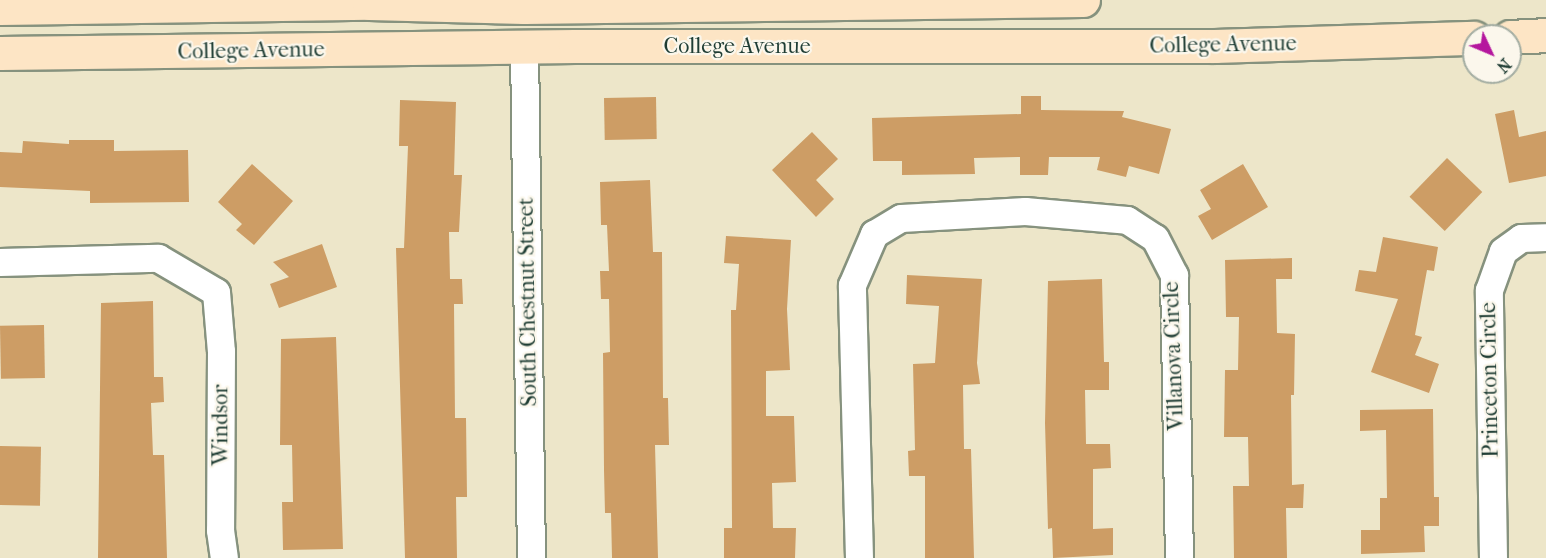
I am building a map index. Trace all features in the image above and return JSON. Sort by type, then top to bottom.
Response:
[{"type":"main road","name":"College Avenue","points":[[0,8],[369,3],[1083,0]]},
{"type":"main road","points":[[524,46],[527,2]]},
{"type":"main road","points":[[1522,36],[1546,35]]},
{"type":"main road","name":"College Avenue","points":[[0,53],[524,46],[1204,46],[1462,38]]},
{"type":"street","name":"South Chestnut Street","points":[[524,46],[531,558]]},
{"type":"street","name":"Villanova Circle","points":[[859,558],[852,285],[874,234],[901,219],[1025,211],[1127,220],[1155,238],[1174,275],[1179,558]]},
{"type":"street","name":"Princeton Circle","points":[[1493,558],[1489,290],[1503,251],[1521,238],[1546,237]]},
{"type":"street","name":"Windsor","points":[[0,262],[158,258],[216,292],[221,351],[220,530],[224,558]]},
{"type":"building","points":[[1021,96],[1041,96],[1041,110],[1124,111],[1122,117],[1171,129],[1159,174],[1129,166],[1126,177],[1097,170],[1100,157],[1049,157],[1048,175],[1020,175],[1020,157],[974,158],[975,174],[902,175],[902,161],[873,161],[872,118],[1021,114]]},
{"type":"building","points":[[656,97],[657,139],[605,140],[604,98]]},
{"type":"building","points":[[400,100],[456,102],[454,175],[462,175],[459,232],[449,232],[450,279],[462,279],[463,304],[454,304],[455,418],[466,418],[467,497],[456,497],[457,558],[405,558],[396,248],[404,248],[408,146],[399,146]]},
{"type":"building","points":[[1514,110],[1519,137],[1546,131],[1546,176],[1509,183],[1495,114]]},
{"type":"building","points":[[812,132],[838,159],[816,180],[834,199],[816,217],[772,170]]},
{"type":"building","points":[[69,140],[114,140],[114,151],[188,150],[189,202],[90,203],[90,191],[0,187],[0,152],[22,153],[23,141],[69,144]]},
{"type":"building","points":[[1447,158],[1482,192],[1445,231],[1409,197]]},
{"type":"building","points":[[252,164],[293,201],[254,245],[236,230],[242,224],[218,202]]},
{"type":"building","points":[[1243,164],[1268,207],[1212,240],[1198,216],[1211,209],[1200,190]]},
{"type":"building","points":[[650,180],[653,252],[662,252],[663,398],[668,398],[669,445],[655,445],[658,558],[612,558],[611,513],[605,513],[604,470],[603,353],[610,352],[609,299],[601,299],[600,271],[609,271],[607,225],[601,225],[600,182]]},
{"type":"building","points":[[726,236],[791,240],[787,309],[790,370],[766,371],[766,416],[794,416],[796,482],[772,483],[773,528],[796,528],[795,558],[724,558],[724,528],[732,528],[731,310],[736,310],[739,264],[724,263]]},
{"type":"building","points":[[1383,237],[1438,247],[1434,271],[1427,270],[1415,335],[1422,337],[1415,355],[1439,364],[1429,393],[1371,372],[1398,299],[1355,291],[1359,270],[1376,272]]},
{"type":"building","points":[[322,244],[337,287],[279,308],[270,284],[289,277],[273,262]]},
{"type":"building","points":[[1292,258],[1292,279],[1276,279],[1277,333],[1295,334],[1294,395],[1291,395],[1292,485],[1304,484],[1303,508],[1286,508],[1287,558],[1234,558],[1233,486],[1249,486],[1248,437],[1224,437],[1225,370],[1238,370],[1239,317],[1226,317],[1225,260]]},
{"type":"building","points":[[907,275],[982,279],[977,363],[980,384],[963,385],[964,449],[971,449],[974,558],[925,558],[925,476],[909,476],[908,451],[915,450],[913,364],[935,363],[939,306],[906,304]]},
{"type":"building","points":[[1102,279],[1104,362],[1109,362],[1109,390],[1085,390],[1086,444],[1110,444],[1111,468],[1093,469],[1093,529],[1113,528],[1113,555],[1053,558],[1052,528],[1048,529],[1045,423],[1048,281]]},
{"type":"building","points":[[153,301],[154,377],[163,377],[164,402],[151,403],[153,455],[164,455],[167,558],[98,558],[101,303]]},
{"type":"building","points":[[44,325],[45,378],[1,379],[0,326]]},
{"type":"building","points":[[336,337],[343,549],[283,550],[282,502],[293,502],[292,445],[280,445],[281,339]]},
{"type":"building","points":[[1433,409],[1434,497],[1439,497],[1439,526],[1424,526],[1425,552],[1361,554],[1361,530],[1380,530],[1380,498],[1387,498],[1386,430],[1360,431],[1360,410]]},
{"type":"building","points":[[0,446],[41,447],[40,506],[0,505]]}]
